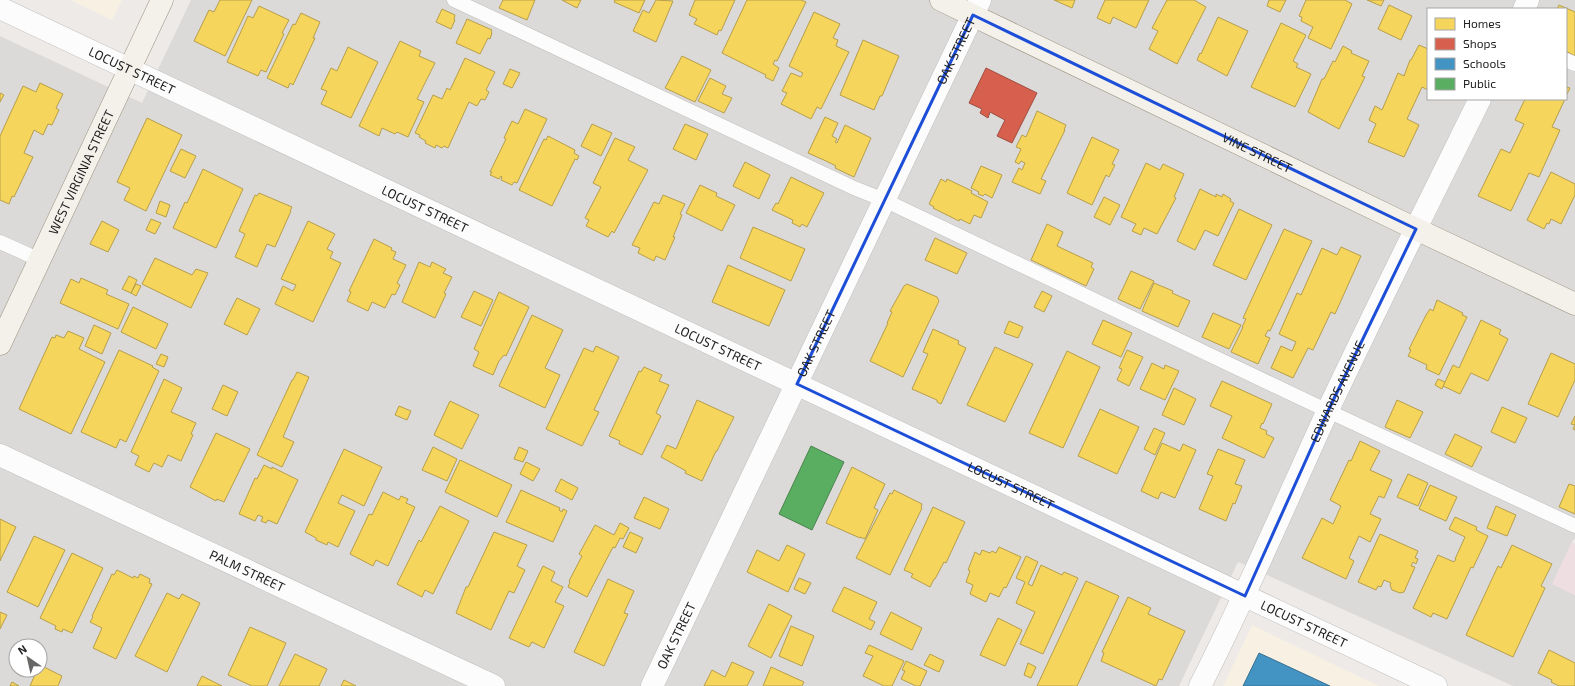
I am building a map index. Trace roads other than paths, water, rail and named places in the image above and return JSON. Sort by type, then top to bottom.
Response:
[{"type":"main road","name":"WEST VIRGINIA STREET","points":[[0,344],[128,68],[162,0]]},
{"type":"main road","name":"VINE STREET","points":[[941,0],[976,8],[1416,229],[1575,304]]},
{"type":"street","name":"LOCUST STREET","points":[[0,8],[1436,686]]},
{"type":"street","name":"OAK STREET","points":[[652,686],[976,8]]},
{"type":"street","name":"EDWARDS AVENUE","points":[[1200,686],[1245,596],[1328,411],[1480,100]]},
{"type":"street","name":"PALM STREET","points":[[0,455],[494,686]]},
{"type":"lane","points":[[454,0],[854,188],[884,200],[1328,411],[1575,526]]},
{"type":"lane","points":[[0,242],[40,260]]}]
